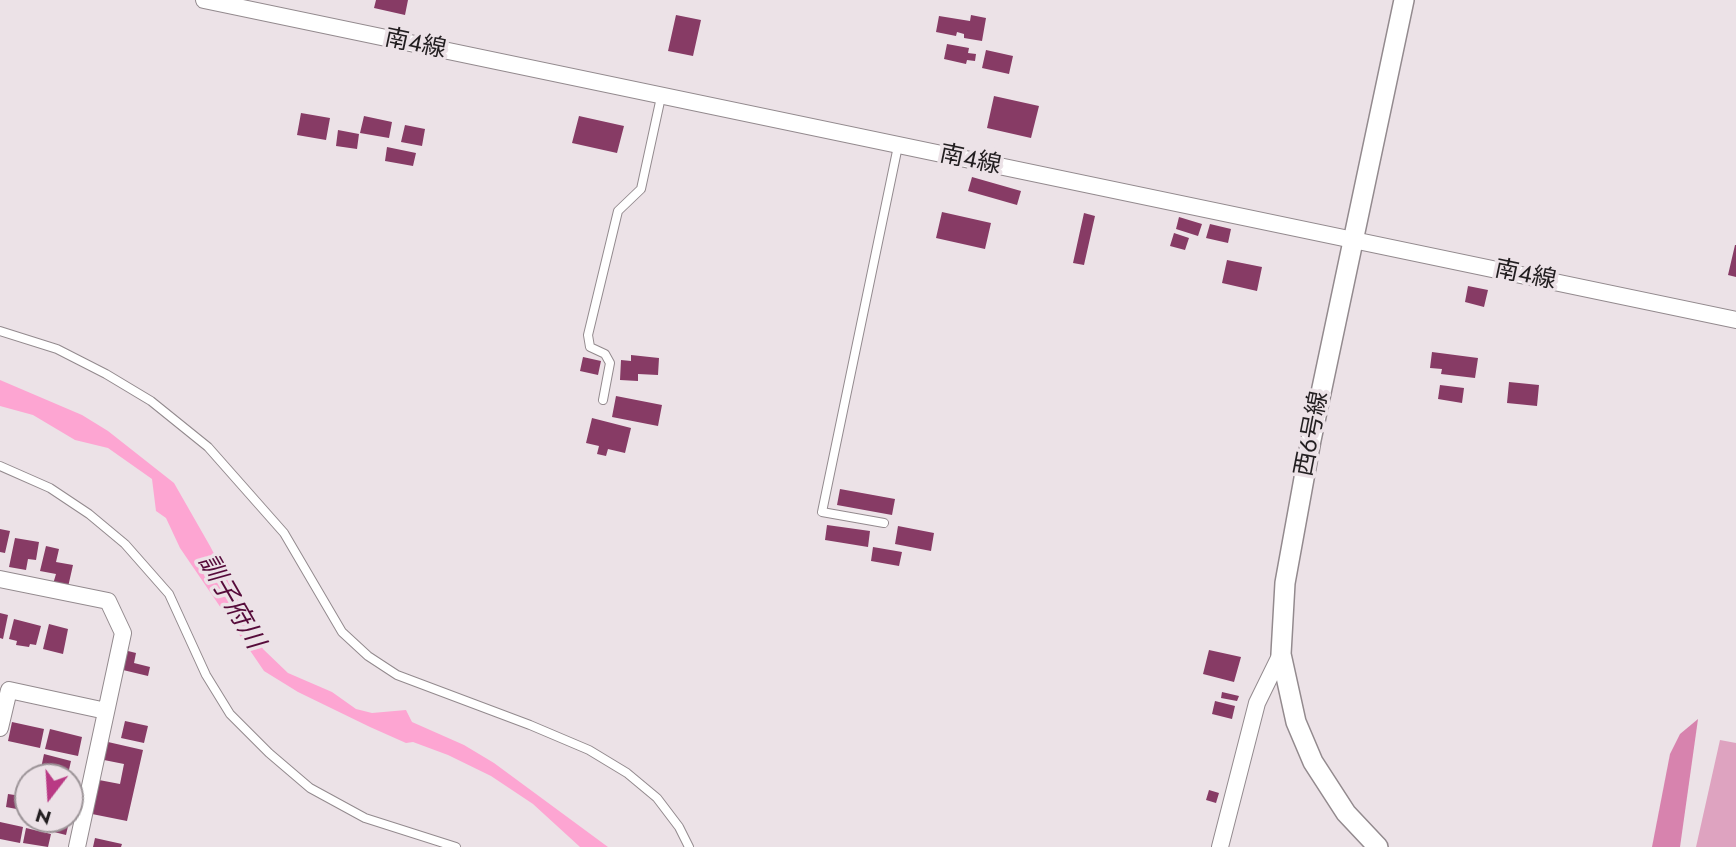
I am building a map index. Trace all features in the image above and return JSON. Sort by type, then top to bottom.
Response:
[{"type":"street","name":"南4線","points":[[204,0],[1736,320]]},
{"type":"street","name":"西6号線","points":[[1378,847],[1346,813],[1313,762],[1296,722],[1281,654],[1284,583],[1311,440],[1404,0]]},
{"type":"street","points":[[0,579],[108,601],[123,633],[77,847]]},
{"type":"street","points":[[1220,847],[1257,703],[1281,654]]},
{"type":"street","points":[[0,728],[9,690],[106,710]]},
{"type":"lane","points":[[603,400],[610,363],[605,354],[590,347],[588,335],[618,211],[641,190],[662,97]]},
{"type":"lane","points":[[884,523],[822,512],[898,146]]},
{"type":"lane","points":[[0,331],[57,349],[106,374],[151,401],[208,447],[284,533],[342,632],[368,656],[397,675],[589,750],[627,773],[657,798],[690,847]]},
{"type":"lane","points":[[0,466],[51,488],[89,513],[125,544],[169,594],[206,675],[230,714],[269,753],[310,788],[365,818],[456,847]]},
{"type":"shaded area","points":[[1698,719],[1680,847],[1652,847],[1670,754],[1680,734]]},
{"type":"shaded area","points":[[1720,740],[1736,743],[1736,847],[1696,847]]},
{"type":"water","name":"訓子府川","points":[[0,380],[82,415],[108,431],[174,483],[263,649],[288,673],[332,692],[356,709],[372,713],[406,710],[412,722],[464,745],[494,763],[608,847],[580,847],[533,804],[491,776],[448,755],[413,742],[406,743],[370,727],[298,692],[264,671],[180,548],[166,518],[156,511],[152,479],[108,448],[75,440],[33,415],[0,406]]},
{"type":"building","points":[[376,0],[408,0],[405,15],[374,8]]},
{"type":"building","points":[[676,15],[701,20],[693,56],[668,51]]},
{"type":"building","points":[[971,15],[986,18],[982,41],[964,38],[964,34],[957,32],[956,36],[936,32],[939,16],[970,21]]},
{"type":"building","points":[[947,44],[969,48],[968,53],[976,54],[975,61],[967,60],[966,64],[944,59]]},
{"type":"building","points":[[986,50],[1013,56],[1009,74],[982,68]]},
{"type":"building","points":[[994,96],[1039,106],[1031,138],[987,128]]},
{"type":"building","points":[[301,113],[330,118],[326,140],[297,135]]},
{"type":"building","points":[[364,116],[392,122],[389,138],[360,133]]},
{"type":"building","points":[[579,116],[624,126],[617,153],[572,143]]},
{"type":"building","points":[[405,125],[425,129],[422,146],[401,142]]},
{"type":"building","points":[[338,130],[359,134],[357,149],[336,146]]},
{"type":"building","points":[[387,147],[416,153],[413,166],[385,161]]},
{"type":"building","points":[[972,177],[1021,191],[1017,205],[968,191]]},
{"type":"building","points":[[942,212],[991,223],[985,249],[936,238]]},
{"type":"building","points":[[1084,213],[1095,216],[1084,265],[1073,263]]},
{"type":"building","points":[[1179,217],[1202,224],[1198,236],[1176,229]]},
{"type":"building","points":[[1210,224],[1231,229],[1228,243],[1206,238]]},
{"type":"building","points":[[1174,233],[1189,238],[1185,250],[1170,246]]},
{"type":"building","points":[[1736,245],[1736,277],[1728,275]]},
{"type":"building","points":[[1227,260],[1262,267],[1257,291],[1222,283]]},
{"type":"building","points":[[1468,286],[1488,290],[1484,307],[1465,302]]},
{"type":"building","points":[[1432,352],[1478,358],[1475,378],[1441,374],[1442,369],[1430,368]]},
{"type":"building","points":[[631,355],[659,358],[658,375],[638,374],[638,381],[620,380],[621,360],[631,361]]},
{"type":"building","points":[[583,357],[601,361],[598,375],[580,371]]},
{"type":"building","points":[[1509,382],[1539,385],[1537,406],[1507,403]]},
{"type":"building","points":[[1440,385],[1464,388],[1462,403],[1438,399]]},
{"type":"building","points":[[616,396],[662,405],[658,426],[612,417]]},
{"type":"building","points":[[592,418],[631,428],[625,453],[608,449],[606,456],[597,454],[599,446],[586,443]]},
{"type":"building","points":[[840,489],[895,499],[892,515],[837,505]]},
{"type":"building","points":[[827,525],[870,531],[868,547],[825,540]]},
{"type":"building","points":[[898,526],[934,533],[931,551],[895,544]]},
{"type":"building","points":[[0,529],[10,531],[5,553],[0,552]]},
{"type":"building","points":[[15,538],[39,542],[36,560],[28,559],[26,570],[9,567]]},
{"type":"building","points":[[46,546],[59,549],[56,562],[73,565],[68,587],[53,584],[56,574],[40,571]]},
{"type":"building","points":[[873,547],[902,552],[899,566],[871,561]]},
{"type":"building","points":[[0,613],[8,615],[3,639],[0,638]]},
{"type":"building","points":[[14,619],[41,626],[36,645],[16,645],[17,641],[9,639]]},
{"type":"building","points":[[49,624],[68,629],[63,654],[43,649]]},
{"type":"building","points":[[1209,650],[1241,657],[1234,682],[1203,674]]},
{"type":"building","points":[[128,651],[136,653],[134,663],[150,667],[148,676],[123,670]]},
{"type":"building","points":[[1222,692],[1239,696],[1237,701],[1221,698]]},
{"type":"building","points":[[1215,701],[1235,706],[1232,719],[1212,714]]},
{"type":"building","points":[[125,721],[148,726],[144,743],[121,738]]},
{"type":"building","points":[[12,722],[44,729],[40,748],[8,741]]},
{"type":"building","points":[[50,729],[82,737],[78,756],[45,749]]},
{"type":"building","points":[[108,742],[143,750],[127,821],[92,814],[99,780],[120,784],[124,764],[104,760]]},
{"type":"building","points":[[44,754],[71,761],[71,763],[42,763]]},
{"type":"building","points":[[1209,790],[1219,793],[1216,803],[1206,800]]},
{"type":"building","points":[[8,794],[14,795],[14,809],[6,807]]},
{"type":"building","points":[[0,822],[14,825],[14,833],[22,833],[20,843],[0,839]]},
{"type":"building","points":[[25,833],[51,834],[48,847],[23,843]]},
{"type":"building","points":[[95,838],[122,844],[121,847],[93,847]]}]
